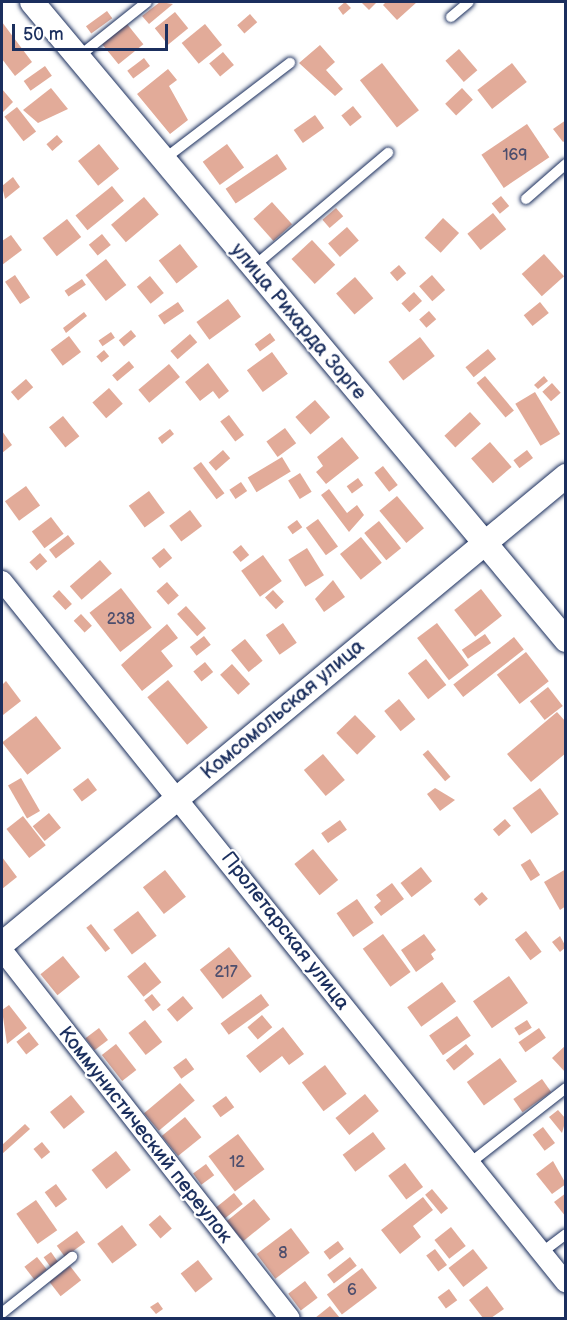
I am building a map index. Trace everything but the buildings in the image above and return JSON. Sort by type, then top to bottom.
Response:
[{"type":"street","name":"улица Рихарда Зорге","points":[[32,2],[252,268],[566,640]]},
{"type":"street","name":"Комсомольская улица","points":[[2,944],[566,476]]},
{"type":"street","name":"Пролетарская улица","points":[[2,581],[179,796],[566,1283]]},
{"type":"street","name":"Коммунистический переулок","points":[[2,950],[289,1318]]},
{"type":"lane","points":[[78,57],[147,2]]},
{"type":"lane","points":[[451,17],[469,2]]},
{"type":"lane","points":[[163,160],[290,63]]},
{"type":"lane","points":[[252,268],[388,153]]},
{"type":"lane","points":[[526,199],[566,164]]},
{"type":"lane","points":[[470,1163],[566,1088]]},
{"type":"lane","points":[[541,1253],[566,1234]]},
{"type":"lane","points":[[2,1313],[72,1257]]}]
